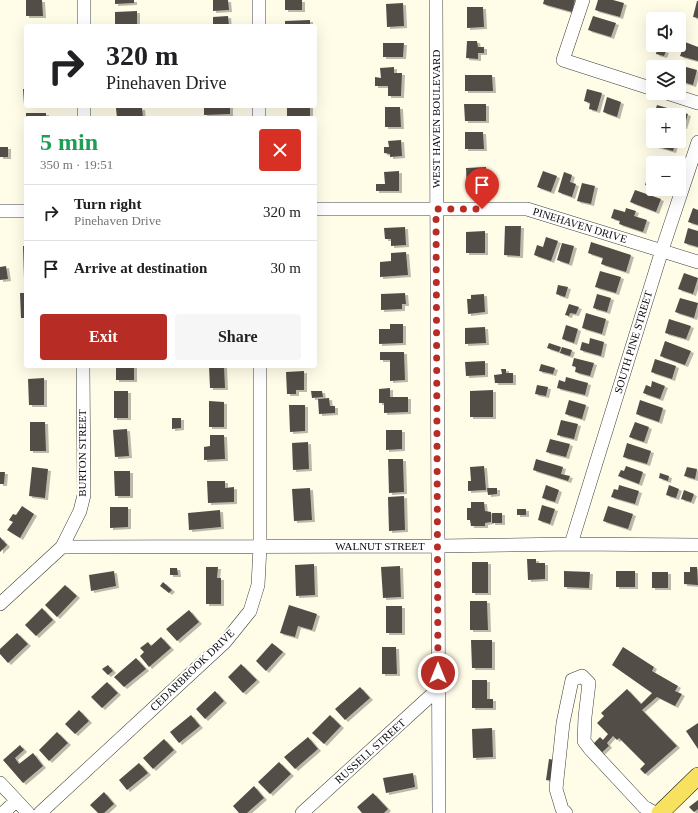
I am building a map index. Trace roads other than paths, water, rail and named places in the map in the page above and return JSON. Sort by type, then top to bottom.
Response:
[{"type":"main road","points":[[660,813],[698,776]]},
{"type":"street","points":[[84,0],[84,24]]},
{"type":"street","points":[[259,0],[259,24]]},
{"type":"street","name":"WEST HAVEN BOULEVARD","points":[[436,0],[439,813]]},
{"type":"street","points":[[583,0],[563,60],[646,87]]},
{"type":"street","points":[[686,99],[698,103]]},
{"type":"street","name":"SOUTH PINE STREET","points":[[571,544],[662,250],[698,142]]},
{"type":"street","name":"PINEHAVEN DRIVE","points":[[317,209],[527,209],[698,262]]},
{"type":"street","points":[[0,212],[24,211]]},
{"type":"street","name":"BURTON STREET","points":[[0,604],[62,547],[80,511],[84,495],[83,368]]},
{"type":"street","name":"CEDARBROOK DRIVE","points":[[40,813],[225,642],[250,611],[258,585],[260,547],[260,368]]},
{"type":"street","name":"WALNUT STREET","points":[[62,547],[438,546],[571,544],[698,545]]},
{"type":"street","points":[[566,813],[562,809],[556,789],[562,723],[572,680],[582,676],[589,683],[584,741],[600,761],[644,807],[655,813]]},
{"type":"street","name":"RUSSELL STREET","points":[[302,813],[438,689]]},
{"type":"street","points":[[0,783],[28,813]]},
{"type":"street","points":[[3,813],[16,801]]}]
